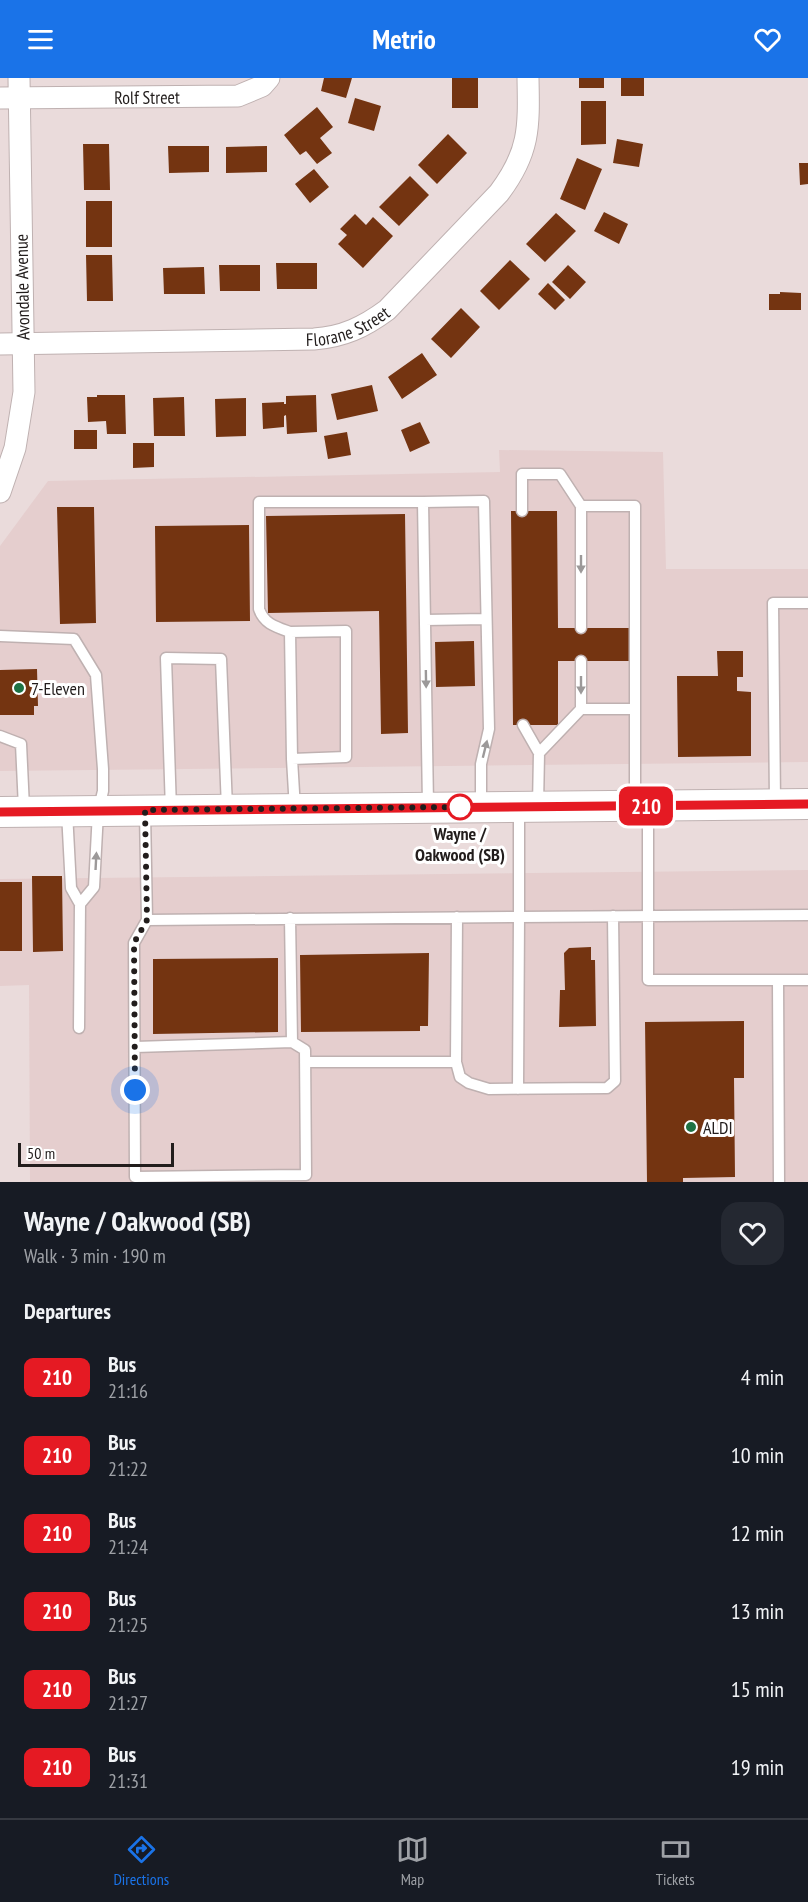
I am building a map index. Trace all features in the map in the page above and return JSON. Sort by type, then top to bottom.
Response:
[{"type":"main road","points":[[12,812],[808,804]]},
{"type":"street","name":"Rolf Street","points":[[13,91],[238,96],[262,86],[269,78]]},
{"type":"street","name":"Florane Street","points":[[0,344],[314,339],[330,338],[351,332],[387,310],[499,193],[512,176],[523,152],[528,131],[528,78]]},
{"type":"street","name":"Avondale Avenue","points":[[0,492],[21,421],[24,392],[13,91]]},
{"type":"lane","points":[[522,511],[522,474],[560,474],[581,506],[581,628]]},
{"type":"lane","points":[[292,759],[346,757],[346,631],[290,632],[262,617],[259,609],[259,502],[484,501],[489,729],[481,764],[481,807]]},
{"type":"lane","points":[[423,502],[428,808]]},
{"type":"lane","points":[[581,506],[635,506],[635,709],[648,916],[648,980],[808,980]]},
{"type":"lane","points":[[776,804],[773,603],[808,603]]},
{"type":"lane","points":[[425,620],[486,619]]},
{"type":"lane","points":[[290,632],[295,809]]},
{"type":"lane","points":[[0,636],[74,639],[96,675],[103,791],[98,812],[94,887],[80,904]]},
{"type":"lane","points":[[135,1047],[292,1042],[305,1050],[306,1175],[135,1177],[134,943],[147,920],[158,810],[166,658],[221,659],[228,810]]},
{"type":"lane","points":[[518,1089],[519,917],[528,806],[539,753],[581,709],[581,661]]},
{"type":"lane","points":[[581,709],[635,709]]},
{"type":"lane","points":[[524,725],[539,753]]},
{"type":"lane","points":[[0,736],[21,744],[12,812]]},
{"type":"lane","points":[[67,812],[71,888],[80,904],[79,1028]]},
{"type":"lane","points":[[147,920],[808,915]]},
{"type":"lane","points":[[457,917],[456,1062],[460,1077],[468,1083],[489,1089],[518,1089],[607,1088],[615,1081],[613,916]]},
{"type":"lane","points":[[290,918],[292,1042]]},
{"type":"lane","points":[[778,980],[778,1182]]},
{"type":"lane","points":[[305,1062],[456,1062]]},
{"type":"shaded area","points":[[499,450],[663,452],[666,569],[808,569],[808,762],[0,771],[0,546],[48,481],[500,472]]},
{"type":"shaded area","points":[[808,870],[808,1182],[30,1182],[29,985],[0,986],[0,879]]},
{"type":"building","points":[[324,78],[352,78],[346,98],[321,91]]},
{"type":"building","points":[[452,78],[478,78],[478,108],[452,108]]},
{"type":"building","points":[[579,78],[604,78],[604,88],[579,88]]},
{"type":"building","points":[[621,78],[644,78],[644,96],[621,96]]},
{"type":"building","points":[[355,98],[381,106],[374,131],[348,123]]},
{"type":"building","points":[[581,101],[606,101],[606,144],[581,145]]},
{"type":"building","points":[[317,107],[333,127],[320,138],[332,153],[317,164],[306,151],[300,155],[284,135]]},
{"type":"building","points":[[448,134],[467,153],[437,184],[418,165]]},
{"type":"building","points":[[617,139],[643,144],[639,167],[613,163]]},
{"type":"building","points":[[83,144],[109,144],[110,190],[84,190]]},
{"type":"building","points":[[168,146],[209,146],[209,172],[169,173]]},
{"type":"building","points":[[267,146],[267,172],[226,173],[226,147]]},
{"type":"building","points":[[577,158],[602,169],[585,210],[560,199]]},
{"type":"building","points":[[799,163],[808,163],[808,184],[800,185]]},
{"type":"building","points":[[314,169],[329,187],[310,203],[295,184]]},
{"type":"building","points":[[410,176],[429,195],[399,226],[379,207]]},
{"type":"building","points":[[86,201],[112,201],[112,247],[86,247]]},
{"type":"building","points":[[604,212],[628,224],[619,244],[594,231]]},
{"type":"building","points":[[556,213],[576,231],[545,262],[526,244]]},
{"type":"building","points":[[355,214],[366,225],[373,217],[393,236],[363,268],[338,244],[347,235],[340,229]]},
{"type":"building","points":[[86,255],[112,255],[113,301],[87,301]]},
{"type":"building","points":[[510,260],[530,279],[499,310],[480,291]]},
{"type":"building","points":[[276,263],[317,263],[317,289],[277,289]]},
{"type":"building","points":[[219,265],[260,265],[260,291],[220,291]]},
{"type":"building","points":[[568,265],[586,282],[570,299],[552,282]]},
{"type":"building","points":[[204,267],[205,294],[164,294],[163,268]]},
{"type":"building","points":[[548,283],[565,300],[555,310],[538,294]]},
{"type":"building","points":[[780,292],[801,293],[801,310],[769,310],[769,294],[780,294]]},
{"type":"building","points":[[461,308],[480,327],[451,358],[431,339]]},
{"type":"building","points":[[422,353],[437,375],[402,399],[388,377]]},
{"type":"building","points":[[372,385],[378,411],[337,420],[331,394]]},
{"type":"building","points":[[97,395],[125,395],[126,434],[107,434],[106,421],[88,422],[87,397],[97,397]]},
{"type":"building","points":[[316,395],[317,432],[287,434],[286,415],[284,416],[284,427],[263,429],[262,403],[284,402],[286,404],[286,396]]},
{"type":"building","points":[[184,397],[185,436],[154,436],[153,398]]},
{"type":"building","points":[[246,398],[246,436],[216,437],[215,399]]},
{"type":"building","points":[[420,422],[430,443],[410,452],[401,430]]},
{"type":"building","points":[[74,430],[97,430],[97,449],[74,449]]},
{"type":"building","points":[[347,432],[351,455],[328,459],[324,436]]},
{"type":"building","points":[[133,443],[154,443],[154,467],[133,468]]},
{"type":"building","points":[[57,507],[94,507],[96,623],[60,624]]},
{"type":"building","points":[[511,511],[557,511],[558,628],[630,628],[630,661],[558,661],[558,725],[513,725]]},
{"type":"building","points":[[405,514],[408,733],[381,734],[379,611],[268,613],[266,516]]},
{"type":"building","points":[[249,525],[250,621],[156,622],[155,526]]},
{"type":"building","points":[[474,641],[475,686],[436,687],[435,642]]},
{"type":"building","points":[[717,651],[743,651],[743,677],[737,677],[737,691],[751,692],[751,756],[678,757],[677,676],[718,676]]},
{"type":"building","name":"7-Eleven","points":[[37,669],[38,706],[34,706],[34,715],[0,715],[0,670]]},
{"type":"building","points":[[32,876],[62,876],[63,951],[33,952]]},
{"type":"building","points":[[0,882],[22,882],[22,951],[0,951]]},
{"type":"building","points":[[591,947],[591,960],[595,960],[596,1026],[559,1027],[560,990],[565,990],[564,953],[569,948]]},
{"type":"building","points":[[429,953],[428,1026],[420,1026],[420,1031],[301,1032],[300,955]]},
{"type":"building","points":[[278,958],[278,1032],[153,1034],[153,959]]},
{"type":"building","name":"ALDI","points":[[744,1021],[744,1078],[734,1078],[735,1177],[683,1178],[683,1182],[647,1182],[645,1022]]},
{"type":"bus line","name":"210","points":[[0,812],[808,804]]},
{"type":"place","name":"7-Eleven","points":[[19,688]]},
{"type":"place","name":"Wayne / Oakwood (SB)","points":[[460,807]]},
{"type":"place","name":"ALDI","points":[[691,1127]]},
{"type":"route","points":[[135,1090],[134,943],[147,920],[145,810],[460,807]]}]
